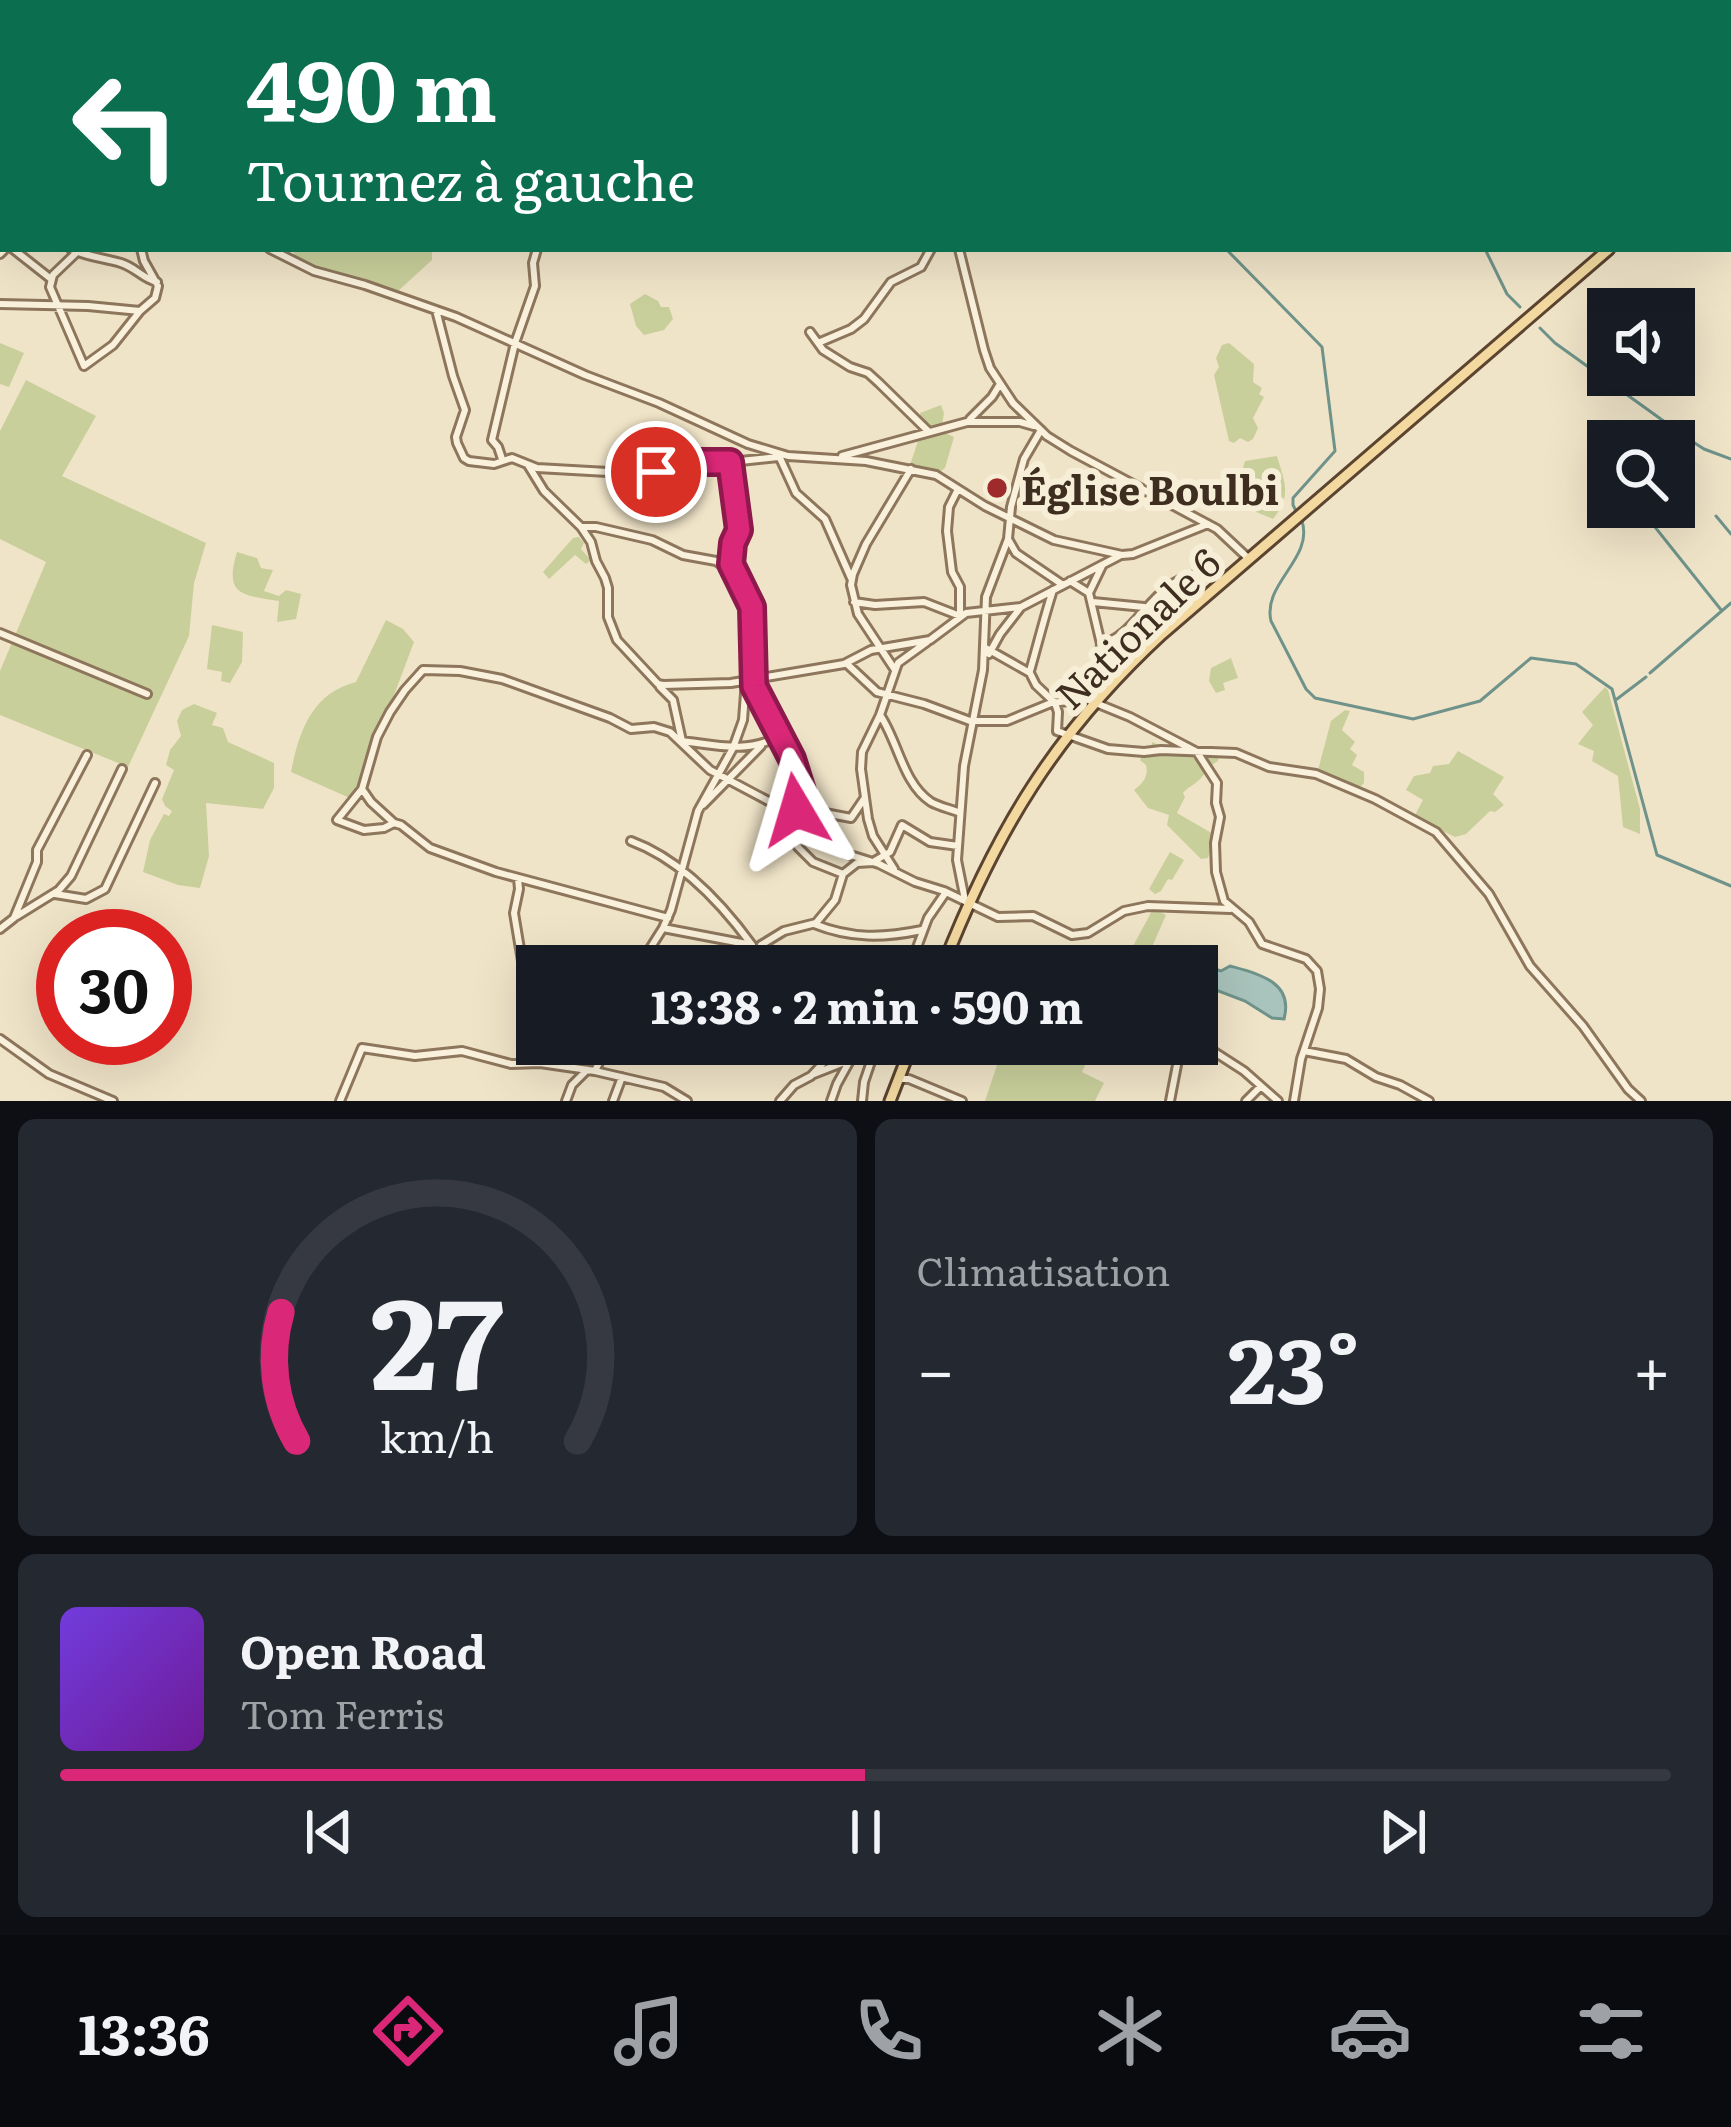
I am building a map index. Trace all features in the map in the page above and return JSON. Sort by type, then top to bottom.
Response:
[{"type":"main road","name":"Nationale 6","points":[[951,945],[967,902],[1012,818],[1067,735],[1136,658],[1606,252]]},
{"type":"main road","points":[[890,1101],[904,1065]]},
{"type":"street","points":[[8,252],[51,279]]},
{"type":"street","points":[[73,252],[50,287],[84,366],[113,345],[155,298],[157,282],[142,252]]},
{"type":"street","points":[[77,252],[120,262],[157,282]]},
{"type":"street","points":[[276,252],[314,271],[436,310],[780,455],[796,494],[825,519],[852,581],[858,614],[895,670]]},
{"type":"street","points":[[291,252],[296,262]]},
{"type":"street","points":[[502,459],[492,440],[515,343],[536,286],[536,252]]},
{"type":"street","points":[[818,343],[863,319],[890,282],[921,267],[929,252]]},
{"type":"street","points":[[960,252],[983,350],[1013,403],[1071,452],[1217,529],[1249,559]]},
{"type":"street","points":[[0,304],[140,311]]},
{"type":"street","points":[[436,310],[465,410],[456,437],[459,450],[473,462],[494,464],[512,458],[527,465],[572,471],[644,474],[694,462],[780,455],[837,458],[936,475],[1054,540],[1122,555]]},
{"type":"street","points":[[810,332],[823,350],[868,373],[928,431]]},
{"type":"street","points":[[967,422],[1000,384]]},
{"type":"street","points":[[837,458],[967,422],[1020,422],[1039,429]]},
{"type":"street","points":[[967,902],[958,870],[958,845],[964,766],[987,649],[985,610],[991,579],[1008,539],[1024,459],[1039,429]]},
{"type":"street","points":[[653,945],[668,918],[698,811],[733,748],[746,706],[753,615],[730,557],[739,530],[730,462]]},
{"type":"street","points":[[527,465],[544,491],[592,542],[608,588],[608,617],[617,640],[673,700],[682,741]]},
{"type":"street","points":[[852,581],[866,544],[911,469]]},
{"type":"street","points":[[958,489],[949,507],[947,531],[952,572],[960,587],[959,616]]},
{"type":"street","points":[[897,874],[874,836],[864,799],[862,752],[904,656],[959,616],[1021,607],[1103,562],[1208,524]]},
{"type":"street","points":[[581,527],[652,540],[683,555],[716,562],[735,575]]},
{"type":"street","points":[[1008,539],[1016,553],[1090,597],[1144,608],[1166,619]]},
{"type":"street","points":[[1103,562],[1090,597],[1105,678]]},
{"type":"street","points":[[1101,644],[1118,640],[1144,608],[1177,580],[1196,574]]},
{"type":"street","points":[[1030,673],[1037,635],[1054,590]]},
{"type":"street","points":[[854,602],[923,602],[959,616]]},
{"type":"street","points":[[987,649],[1021,607]]},
{"type":"street","points":[[0,633],[147,694]]},
{"type":"street","points":[[658,684],[721,684],[845,663],[871,650],[930,640]]},
{"type":"street","points":[[987,649],[1030,673],[1055,703],[1057,731],[1108,748],[1236,753],[1269,767],[1316,774],[1436,832],[1489,894],[1530,966],[1641,1101]]},
{"type":"street","points":[[845,663],[871,688],[973,722],[1007,721],[1043,705],[1086,699],[1197,752],[1217,783],[1216,872],[1221,895],[1230,909],[1249,922],[1262,944],[1306,959],[1317,970],[1318,1008],[1294,1101]]},
{"type":"street","points":[[394,823],[364,830],[337,820],[362,789],[377,737],[423,670],[460,670],[502,679],[631,729],[674,734],[718,775],[789,812],[804,809],[851,818],[864,799]]},
{"type":"street","points":[[749,679],[792,759],[803,794],[794,821],[798,847],[813,862],[843,874]]},
{"type":"street","points":[[880,715],[906,770],[927,800],[960,813]]},
{"type":"street","points":[[698,811],[764,744],[780,735]]},
{"type":"street","points":[[682,741],[733,748],[764,744]]},
{"type":"street","points":[[14,918],[37,862],[37,850],[87,755]]},
{"type":"street","points":[[0,929],[52,894],[71,875],[122,769]]},
{"type":"street","points":[[52,894],[86,899],[105,889],[155,783]]},
{"type":"street","points":[[362,789],[394,823],[430,848],[518,879],[668,918]]},
{"type":"street","points":[[664,928],[757,945],[784,931],[814,924],[830,909],[843,874],[857,863],[886,855],[902,825],[930,842],[958,845]]},
{"type":"street","points":[[631,841],[667,858],[757,945]]},
{"type":"street","points":[[844,853],[1003,918],[1033,916],[1072,935],[1088,933],[1124,911],[1148,906],[1230,909]]},
{"type":"street","points":[[518,879],[514,913],[518,945]]},
{"type":"street","points":[[917,945],[946,892]]},
{"type":"street","points":[[814,924],[866,938],[922,930]]},
{"type":"street","points":[[0,1039],[49,1074],[112,1101]]},
{"type":"street","points":[[1170,1101],[1177,1065],[1174,1047],[1213,1051],[1278,1101]]},
{"type":"street","points":[[340,1101],[362,1048],[415,1056],[462,1052],[516,1064]]},
{"type":"street","points":[[1304,1051],[1346,1059],[1430,1101]]},
{"type":"street","points":[[546,1065],[664,1087],[687,1101]]},
{"type":"street","points":[[566,1101],[572,1084],[594,1065]]},
{"type":"street","points":[[811,1076],[821,1065]]},
{"type":"street","points":[[780,1101],[794,1085],[837,1065]]},
{"type":"street","points":[[831,1101],[847,1065]]},
{"type":"street","points":[[862,1101],[870,1065]]},
{"type":"street","points":[[614,1101],[622,1077]]},
{"type":"street","points":[[898,1079],[962,1101]]},
{"type":"street","points":[[1246,1101],[1261,1086]]},
{"type":"green space","points":[[294,252],[432,252],[432,260],[397,292],[297,259]]},
{"type":"green space","points":[[645,294],[661,307],[669,307],[673,319],[664,330],[644,335],[630,304]]},
{"type":"green space","points":[[0,343],[24,353],[9,387],[0,384]]},
{"type":"green space","points":[[1229,343],[1254,364],[1253,382],[1262,388],[1259,394],[1264,397],[1253,418],[1258,428],[1248,442],[1229,441],[1214,375],[1222,345]]},
{"type":"green space","points":[[26,380],[96,416],[62,476],[206,543],[194,583],[189,636],[128,767],[0,715],[0,671],[46,562],[0,539],[0,431]]},
{"type":"green space","points":[[941,405],[941,431],[954,437],[945,468],[936,475],[909,468],[922,429],[920,413]]},
{"type":"green space","points":[[1277,456],[1285,496],[1273,519],[1256,512],[1257,487],[1242,471],[1245,461]]},
{"type":"green space","points":[[579,537],[584,543],[581,549],[591,560],[586,564],[575,555],[549,579],[543,572]]},
{"type":"green space","points":[[237,552],[273,570],[264,591],[279,596],[286,590],[301,594],[296,619],[277,622],[279,601],[239,590],[233,577]]},
{"type":"green space","points":[[386,620],[414,642],[352,799],[291,772],[310,716],[328,695],[356,682]]},
{"type":"green space","points":[[212,625],[243,632],[242,662],[230,683],[221,681],[222,672],[207,669]]},
{"type":"green space","points":[[1231,658],[1238,678],[1223,683],[1225,690],[1216,693],[1209,681],[1211,668]]},
{"type":"green space","points":[[1605,687],[1640,809],[1640,834],[1623,827],[1618,776],[1592,761],[1594,751],[1578,744],[1593,725],[1582,712]]},
{"type":"green space","points":[[194,704],[217,713],[212,725],[223,728],[228,742],[274,763],[274,788],[263,809],[206,803],[209,856],[200,888],[143,872],[150,840],[164,814],[169,816],[172,811],[162,799],[174,770],[166,765],[170,750],[181,736],[177,721],[182,710]]},
{"type":"green space","points":[[1350,711],[1342,730],[1355,742],[1350,749],[1357,755],[1352,765],[1364,772],[1364,783],[1358,789],[1317,774],[1331,721]]},
{"type":"green space","points":[[1152,742],[1161,749],[1219,755],[1183,793],[1177,813],[1215,835],[1208,858],[1201,859],[1167,825],[1169,815],[1148,808],[1134,790],[1146,776],[1146,765],[1140,760],[1150,755]]},
{"type":"green space","points":[[1458,751],[1504,777],[1493,794],[1504,805],[1455,837],[1414,817],[1423,800],[1406,790],[1414,776],[1449,764]]},
{"type":"green space","points":[[1170,852],[1184,860],[1172,880],[1155,894],[1149,889]]},
{"type":"green space","points":[[1153,909],[1166,915],[1153,945],[1134,945]]},
{"type":"green space","points":[[997,1065],[1085,1065],[1082,1072],[1104,1083],[1095,1101],[985,1101]]},
{"type":"water","points":[[1230,966],[1272,982],[1284,996],[1284,1019],[1272,1018],[1218,991],[1218,970]]},
{"type":"waterway","points":[[1229,252],[1322,347],[1335,451],[1293,498],[1296,511]]},
{"type":"waterway","points":[[1486,252],[1507,294],[1520,307]]},
{"type":"waterway","points":[[1540,328],[1690,440],[1731,459]]},
{"type":"waterway","points":[[1716,516],[1731,534]]},
{"type":"waterway","points":[[1302,521],[1301,547],[1274,595],[1271,621],[1315,698],[1413,719],[1480,701],[1531,658],[1576,664],[1612,689],[1657,855],[1731,886]]},
{"type":"waterway","points":[[1656,528],[1722,611]]},
{"type":"waterway","points":[[1650,673],[1731,603]]},
{"type":"waterway","points":[[1617,699],[1646,677]]},
{"type":"place","name":"Église Boulbi","points":[[997,488]]},
{"type":"route","points":[[656,472],[679,464],[730,462],[739,530],[730,557],[752,607],[754,686],[792,759],[803,794],[796,810]]}]
